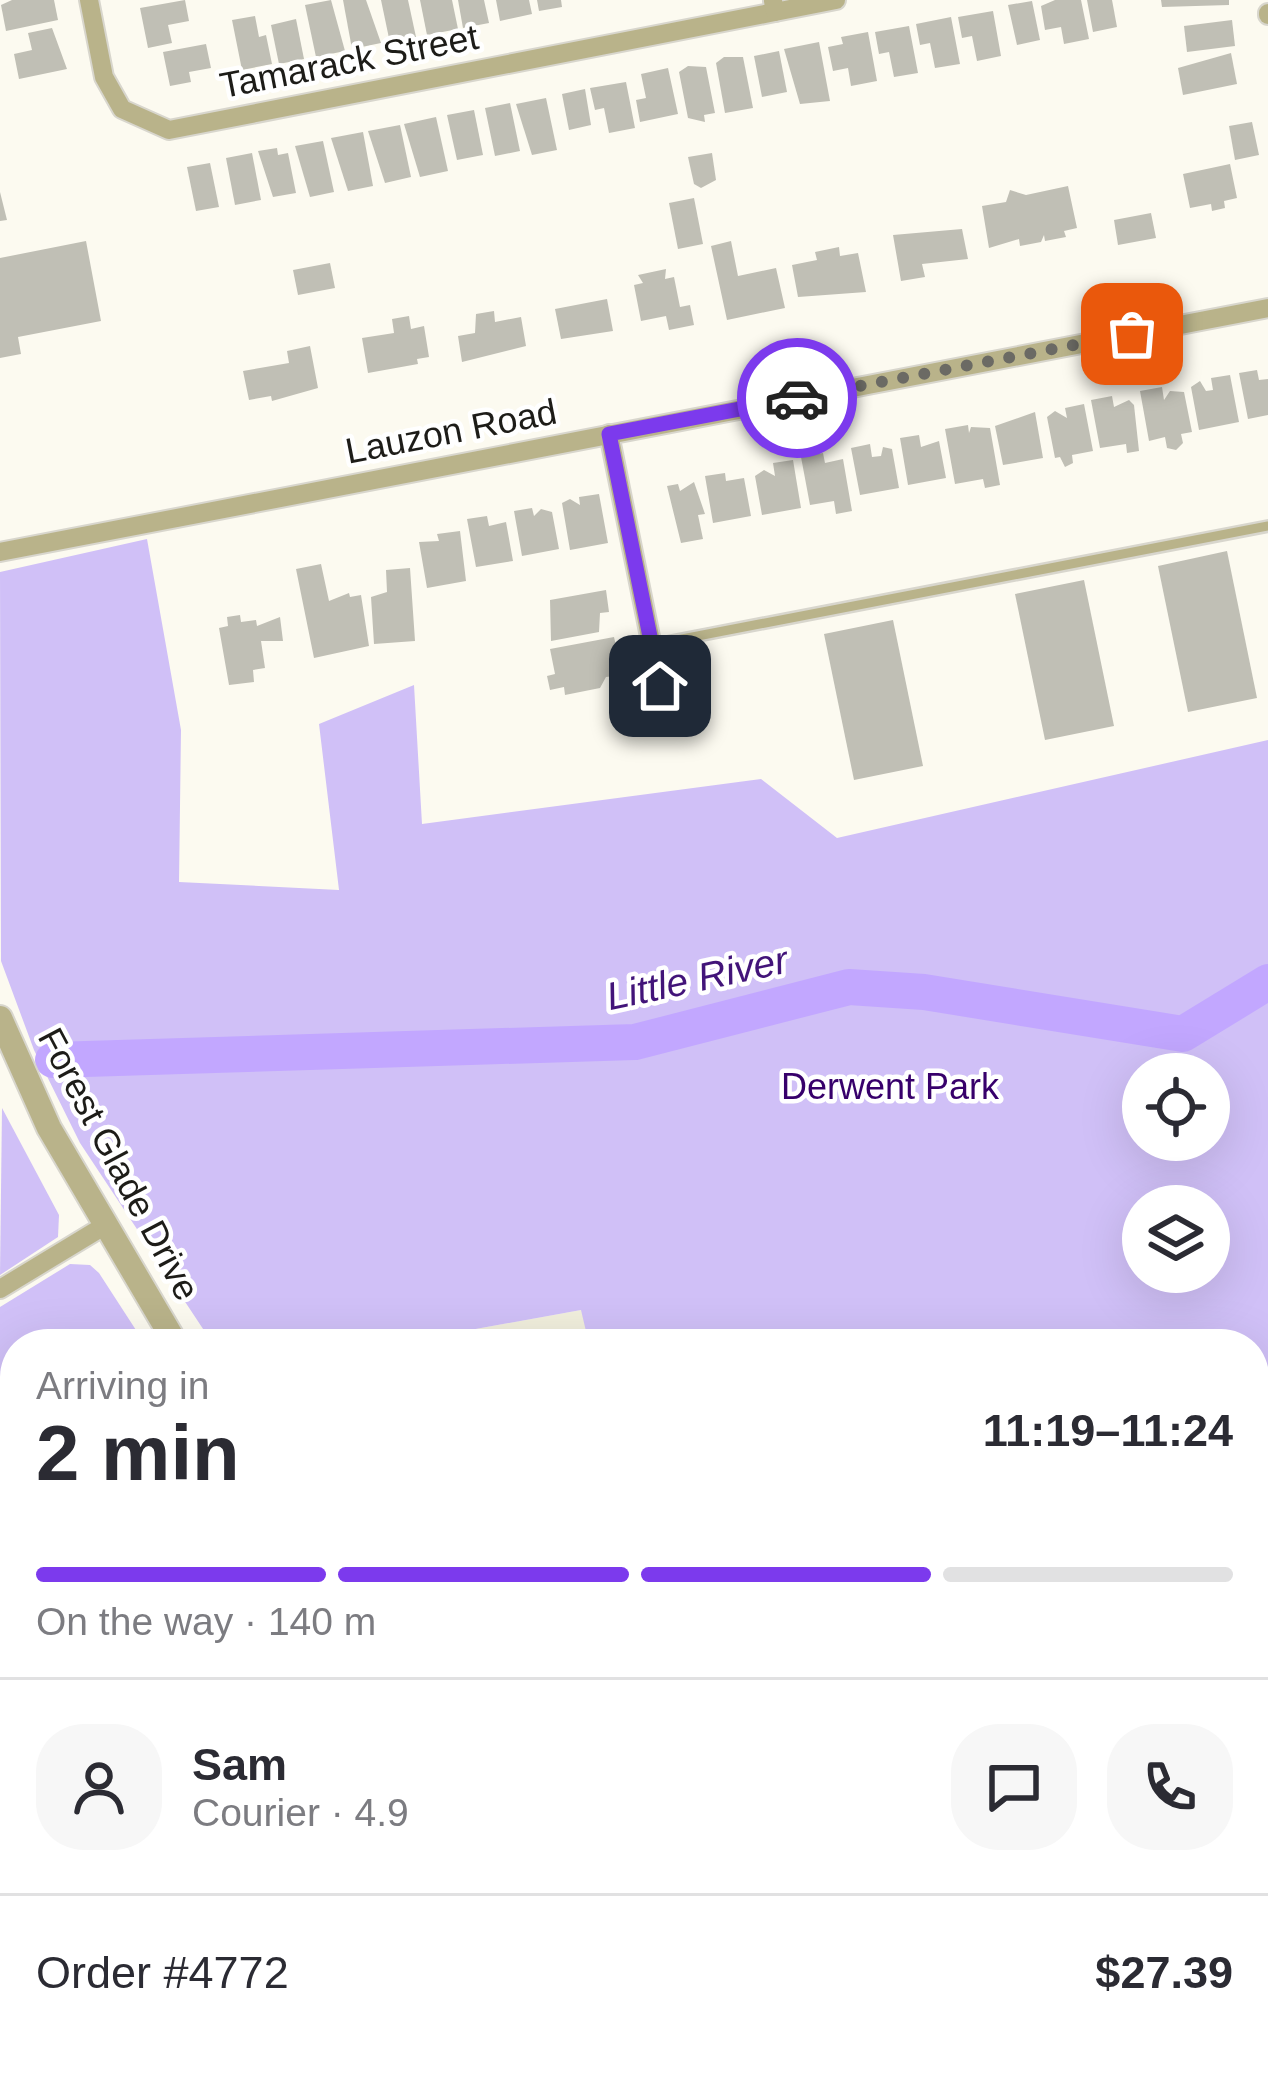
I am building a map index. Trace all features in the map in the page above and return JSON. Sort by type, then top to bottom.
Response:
[{"type":"street","name":"Tamarack Street","points":[[89,0],[104,77],[122,109],[169,130],[774,6],[836,0]]},
{"type":"street","name":"Lauzon Road","points":[[0,552],[1268,308]]},
{"type":"street","points":[[609,434],[660,686]]},
{"type":"street","name":"Forest Glade Drive","points":[[0,1018],[49,1128],[167,1329]]},
{"type":"street","points":[[0,1289],[104,1226]]},
{"type":"lane","points":[[651,645],[1268,526]]},
{"type":"shaded area","points":[[581,1310],[670,1329],[476,1329]]},
{"type":"green space","name":"Derwent Park","points":[[147,539],[181,730],[179,882],[339,890],[319,724],[414,685],[422,824],[761,779],[837,838],[1268,740],[1268,1329],[585,1329],[581,1310],[476,1329],[203,1329],[80,1143],[34,1050],[1,961],[0,572]]},
{"type":"green space","points":[[2,1108],[59,1215],[58,1237],[0,1275]]},
{"type":"green space","points":[[70,1264],[90,1265],[135,1329],[0,1329],[0,1307]]},
{"type":"building","points":[[12,0],[54,0],[58,20],[6,31],[1,5]]},
{"type":"building","points":[[185,0],[189,21],[168,25],[172,43],[148,48],[140,8]]},
{"type":"building","points":[[331,0],[345,51],[316,57],[305,5]]},
{"type":"building","points":[[343,0],[366,0],[381,43],[352,49]]},
{"type":"building","points":[[381,0],[408,0],[416,37],[390,43]]},
{"type":"building","points":[[420,0],[452,0],[458,29],[427,35]]},
{"type":"building","points":[[458,0],[484,0],[489,23],[463,28]]},
{"type":"building","points":[[496,0],[529,0],[532,14],[500,21]]},
{"type":"building","points":[[537,0],[561,0],[562,7],[539,11]]},
{"type":"building","points":[[1055,0],[1081,0],[1089,39],[1064,44],[1061,27],[1045,30],[1041,6]]},
{"type":"building","points":[[1087,0],[1112,0],[1117,27],[1093,32]]},
{"type":"building","points":[[1161,0],[1229,0],[1229,5],[1162,7]]},
{"type":"building","points":[[1032,1],[1040,40],[1017,45],[1008,5]]},
{"type":"building","points":[[993,11],[1001,56],[977,61],[972,36],[962,38],[958,17]]},
{"type":"building","points":[[255,16],[259,37],[266,35],[272,64],[242,70],[232,20]]},
{"type":"building","points":[[951,17],[960,64],[935,68],[930,43],[920,45],[916,24]]},
{"type":"building","points":[[296,19],[304,59],[279,64],[271,25]]},
{"type":"building","points":[[1232,20],[1235,46],[1187,52],[1184,26]]},
{"type":"building","points":[[909,26],[918,73],[894,77],[889,52],[879,54],[875,32]]},
{"type":"building","points":[[52,28],[67,69],[19,79],[14,54],[32,50],[28,33]]},
{"type":"building","points":[[868,32],[877,81],[851,86],[848,68],[833,71],[828,47],[843,44],[841,37]]},
{"type":"building","points":[[819,42],[830,101],[800,104],[784,49]]},
{"type":"building","points":[[206,44],[211,68],[189,72],[191,82],[170,86],[163,52]]},
{"type":"building","points":[[779,51],[787,92],[762,97],[754,56]]},
{"type":"building","points":[[1231,53],[1237,84],[1183,95],[1178,68]]},
{"type":"building","points":[[724,57],[743,57],[753,108],[725,113],[716,63]]},
{"type":"building","points":[[688,66],[706,67],[715,113],[704,115],[705,122],[688,118],[679,72]]},
{"type":"building","points":[[668,68],[678,114],[640,122],[636,100],[646,98],[641,74]]},
{"type":"building","points":[[626,82],[635,128],[609,133],[604,108],[595,110],[590,88]]},
{"type":"building","points":[[585,89],[591,125],[569,130],[562,94]]},
{"type":"building","points":[[546,98],[557,150],[532,155],[516,104]]},
{"type":"building","points":[[510,103],[520,151],[495,156],[485,108]]},
{"type":"building","points":[[474,110],[483,155],[457,160],[447,115]]},
{"type":"building","points":[[436,117],[448,171],[420,177],[404,124]]},
{"type":"building","points":[[1252,122],[1259,155],[1235,160],[1229,126]]},
{"type":"building","points":[[400,125],[411,177],[385,183],[368,131]]},
{"type":"building","points":[[363,132],[373,186],[348,191],[331,138]]},
{"type":"building","points":[[323,141],[334,192],[310,197],[295,146]]},
{"type":"building","points":[[277,148],[278,155],[288,153],[296,193],[273,197],[258,151]]},
{"type":"building","points":[[252,153],[261,200],[235,205],[226,158]]},
{"type":"building","points":[[712,153],[716,180],[701,188],[694,184],[688,157]]},
{"type":"building","points":[[210,163],[219,207],[196,211],[187,167]]},
{"type":"building","points":[[1230,164],[1237,198],[1212,211],[1211,204],[1190,208],[1183,174]]},
{"type":"building","points":[[1068,186],[1077,228],[1064,231],[1066,237],[1045,241],[1044,235],[1041,242],[1020,246],[1019,239],[989,248],[982,206],[1006,202],[1010,190],[1026,195]]},
{"type":"building","points":[[0,192],[7,220],[0,221]]},
{"type":"building","points":[[694,198],[703,244],[678,249],[669,203]]},
{"type":"building","points":[[1151,213],[1156,238],[1118,245],[1114,220]]},
{"type":"building","points":[[962,229],[968,259],[922,264],[925,277],[901,281],[893,235]]},
{"type":"building","points":[[86,241],[101,321],[18,337],[21,354],[0,358],[0,258]]},
{"type":"building","points":[[731,241],[738,276],[776,268],[785,308],[727,320],[711,246]]},
{"type":"building","points":[[839,247],[840,256],[858,253],[866,292],[798,297],[792,265],[817,260],[815,252]]},
{"type":"building","points":[[330,263],[335,288],[298,295],[293,270]]},
{"type":"building","points":[[666,269],[665,279],[674,277],[680,307],[690,305],[694,325],[669,330],[666,316],[641,321],[634,285],[643,283],[638,275]]},
{"type":"building","points":[[607,299],[613,331],[561,339],[555,309]]},
{"type":"building","points":[[494,311],[495,322],[521,317],[526,346],[462,362],[458,336],[475,333],[476,314]]},
{"type":"building","points":[[409,316],[411,329],[424,326],[429,357],[417,359],[418,364],[368,373],[362,338],[394,333],[392,319]]},
{"type":"building","points":[[310,346],[318,388],[272,401],[271,396],[249,400],[243,371],[289,363],[287,351]]},
{"type":"building","points":[[1257,370],[1259,380],[1268,379],[1268,415],[1248,419],[1239,373]]},
{"type":"building","points":[[1230,375],[1239,422],[1199,430],[1191,387],[1200,381],[1206,391],[1213,390],[1211,378]]},
{"type":"building","points":[[1162,387],[1164,400],[1170,391],[1184,392],[1192,432],[1181,434],[1183,443],[1176,450],[1167,448],[1165,437],[1149,441],[1140,391]]},
{"type":"building","points":[[1112,396],[1114,407],[1129,400],[1134,405],[1139,451],[1127,453],[1126,444],[1100,448],[1091,400]]},
{"type":"building","points":[[1084,404],[1093,451],[1072,455],[1073,463],[1065,467],[1060,457],[1055,458],[1047,417],[1055,411],[1067,418],[1065,408]]},
{"type":"building","points":[[1035,412],[1043,458],[1003,465],[995,426]]},
{"type":"building","points":[[968,425],[969,433],[971,427],[990,428],[1000,485],[985,488],[983,479],[955,484],[945,429]]},
{"type":"building","points":[[919,435],[921,447],[939,441],[946,478],[908,485],[900,438]]},
{"type":"building","points":[[870,444],[872,457],[881,456],[883,447],[892,449],[899,488],[860,495],[851,448]]},
{"type":"building","points":[[823,453],[825,463],[843,459],[852,511],[836,514],[834,501],[810,505],[801,457]]},
{"type":"building","points":[[793,460],[801,508],[762,515],[755,476],[764,470],[775,476],[773,463]]},
{"type":"building","points":[[725,473],[726,481],[744,478],[751,516],[713,523],[705,476]]},
{"type":"building","points":[[694,482],[705,514],[698,515],[703,539],[681,543],[667,486],[678,484],[680,491]]},
{"type":"building","points":[[599,494],[608,543],[570,550],[562,503],[570,499],[580,505],[579,497]]},
{"type":"building","points":[[532,508],[534,516],[541,509],[552,512],[559,549],[522,556],[514,511]]},
{"type":"building","points":[[487,516],[489,526],[506,522],[513,561],[476,567],[467,519]]},
{"type":"building","points":[[460,531],[466,581],[427,588],[419,542],[439,541],[437,534]]},
{"type":"building","points":[[1227,551],[1257,698],[1188,712],[1158,566]]},
{"type":"building","points":[[321,564],[329,601],[349,593],[350,597],[361,595],[369,646],[314,658],[296,569]]},
{"type":"building","points":[[410,568],[415,641],[374,644],[371,597],[387,592],[386,570]]},
{"type":"building","points":[[1084,580],[1114,726],[1045,740],[1015,594]]},
{"type":"building","points":[[606,590],[609,612],[600,613],[599,632],[551,641],[550,600]]},
{"type":"building","points":[[240,615],[241,622],[256,620],[257,626],[280,617],[283,641],[261,641],[265,668],[253,670],[254,682],[229,685],[219,628],[228,626],[227,617]]},
{"type":"building","points":[[893,620],[923,766],[854,780],[824,634]]},
{"type":"building","points":[[614,637],[620,663],[612,665],[614,676],[606,677],[600,688],[565,695],[564,687],[550,690],[547,676],[555,674],[550,649]]},
{"type":"waterway","name":"Little River","points":[[53,1060],[635,1042],[849,987],[924,992],[1183,1034],[1268,982]]},
{"type":"way so far","points":[[797,398],[1132,334]]},
{"type":"route","points":[[660,686],[609,434],[797,398]]}]
